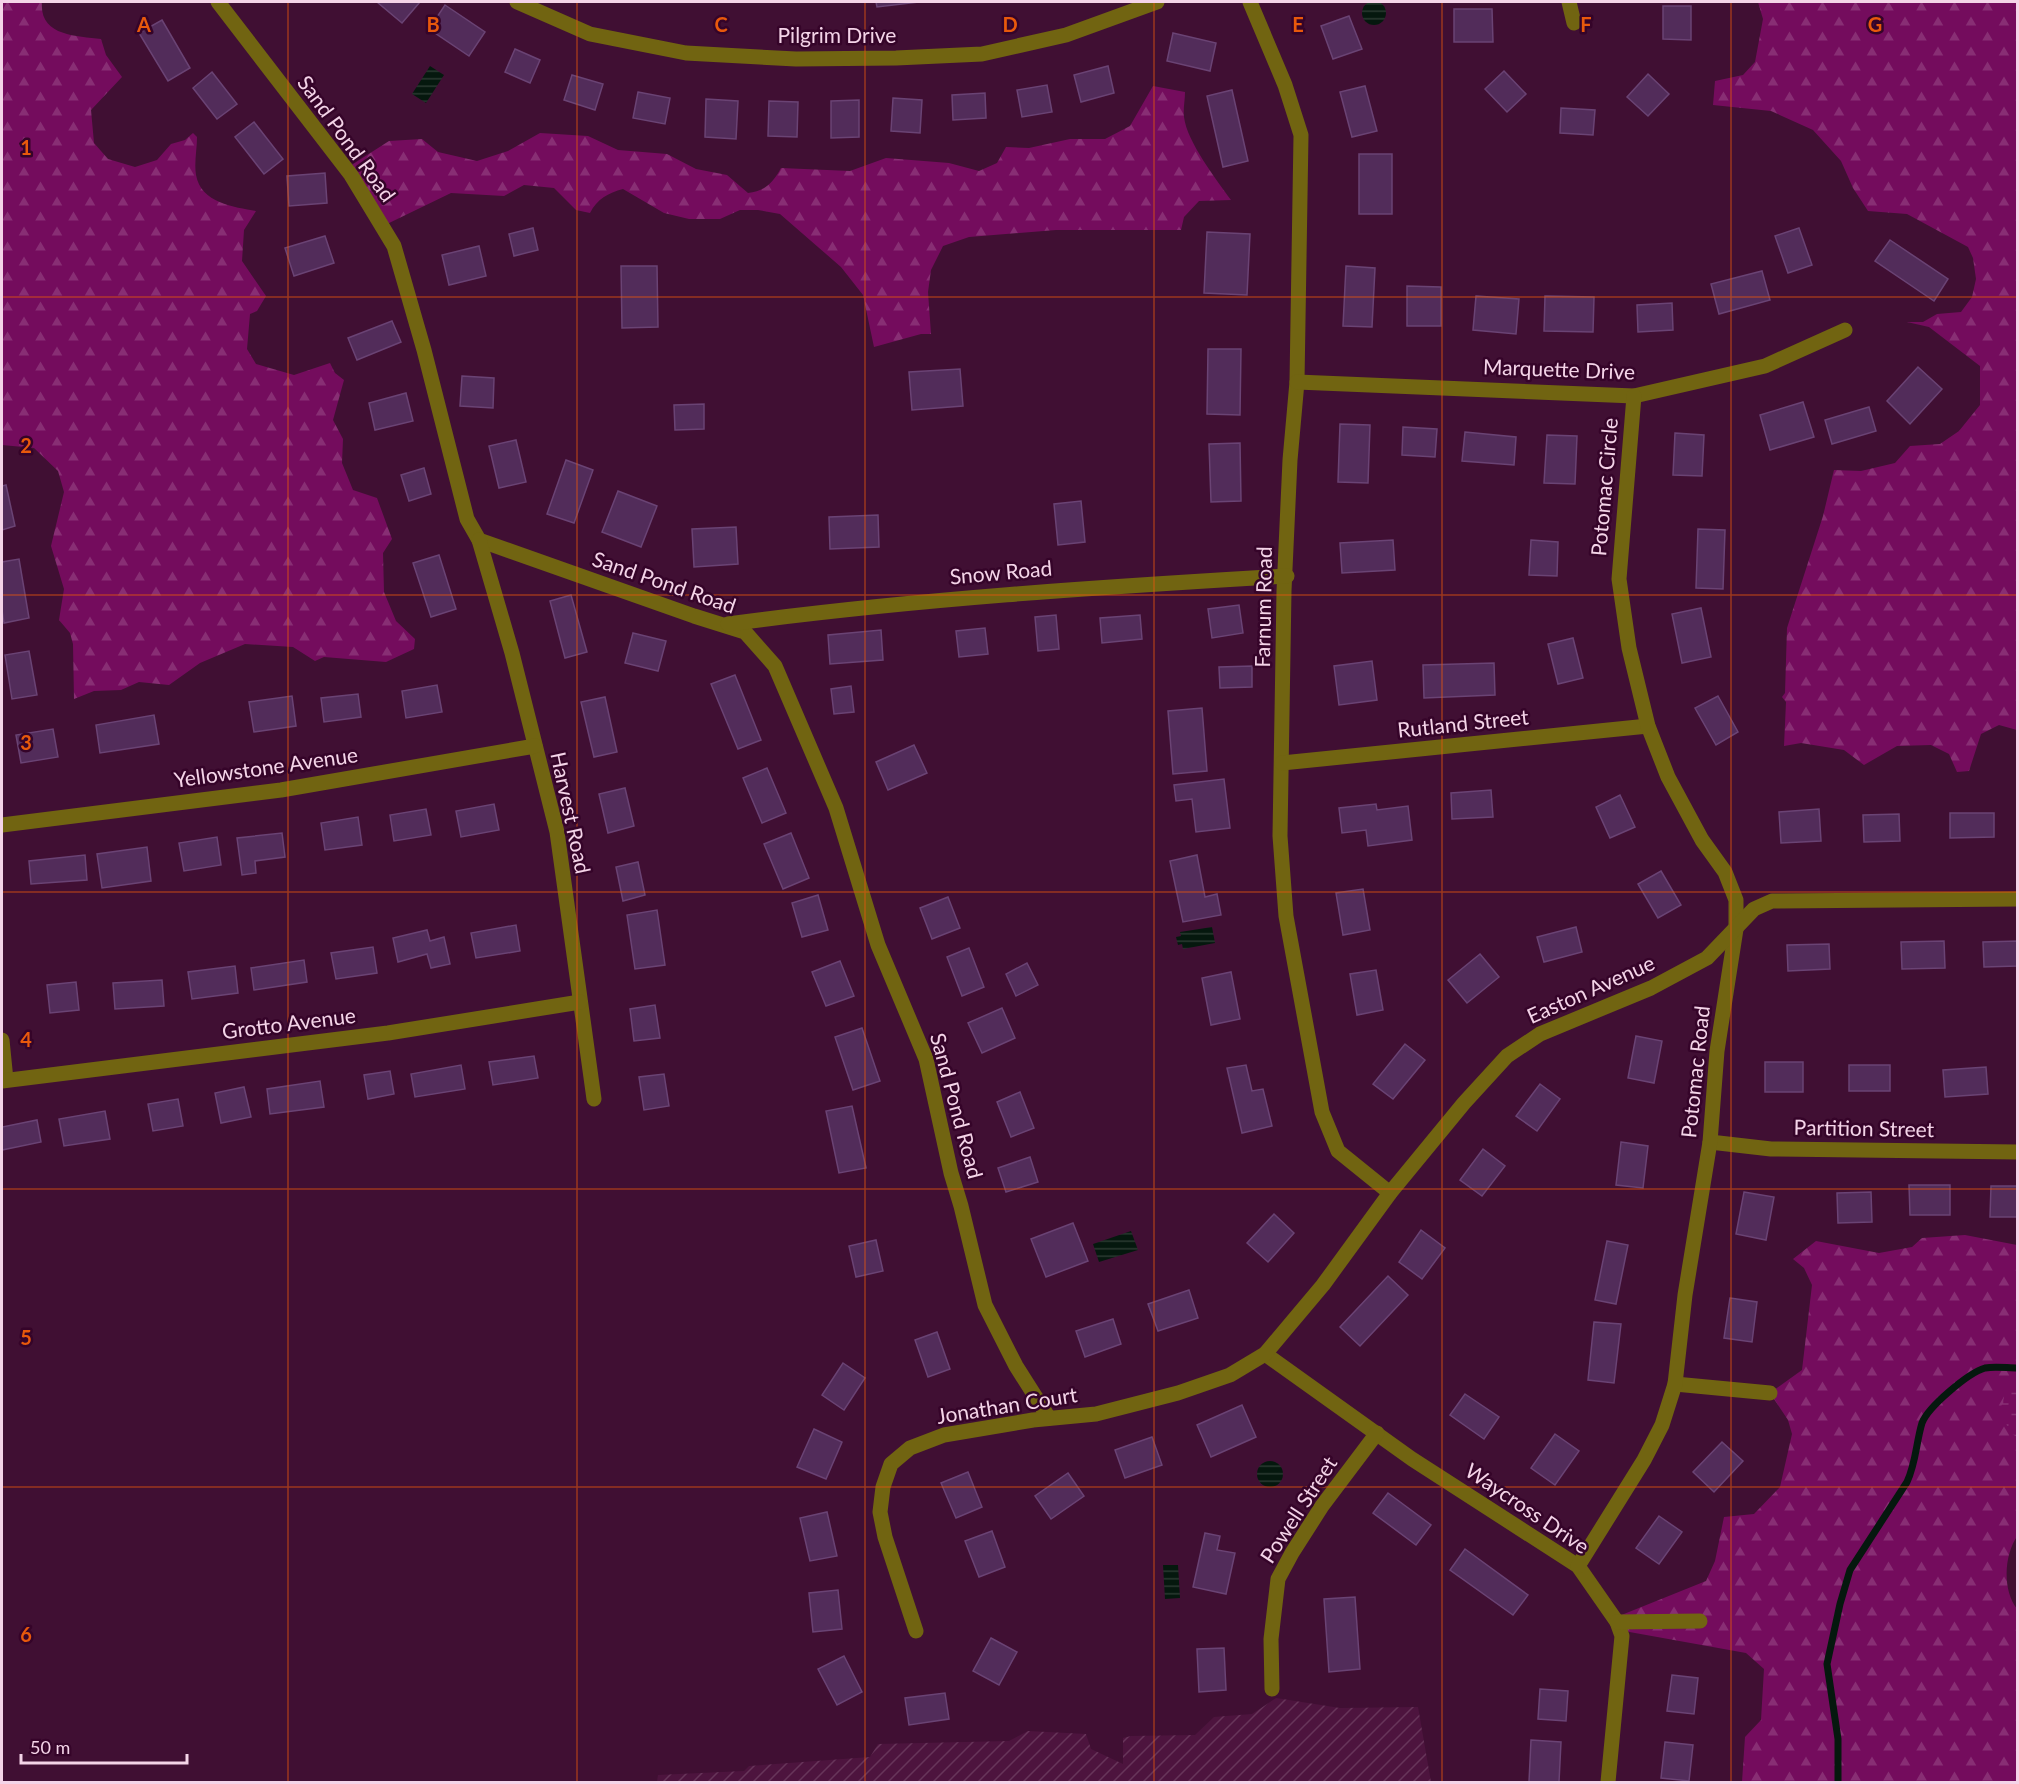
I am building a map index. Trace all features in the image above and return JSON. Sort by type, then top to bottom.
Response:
[{"type":"street","name":"Sand Pond Road","points":[[218,2],[351,174],[394,246],[424,350],[467,519],[479,540],[745,632],[775,666],[836,808],[878,945],[926,1059],[951,1173],[986,1305],[1016,1366],[1049,1418]]},
{"type":"street","name":"Pilgrim Drive","points":[[518,2],[590,34],[686,53],[807,59],[982,54],[1066,35],[1157,2]]},
{"type":"street","name":"Farnum Road","points":[[1250,2],[1285,85],[1302,135],[1297,382],[1290,460],[1287,576],[1284,591],[1280,836],[1286,916],[1322,1112],[1338,1151],[1390,1193]]},
{"type":"street","points":[[1569,2],[1574,23]]},
{"type":"street","name":"Marquette Drive","points":[[1297,382],[1634,396],[1765,366],[1845,330]]},
{"type":"street","name":"Potomac Circle","points":[[1619,581],[1634,396]]},
{"type":"street","name":"Harvest Road","points":[[479,540],[512,653],[557,832],[594,1099]]},
{"type":"street","name":"Snow Road","points":[[721,624],[845,608],[992,595],[1287,576]]},
{"type":"street","name":"Potomac Road","points":[[1578,1566],[1644,1460],[1662,1425],[1675,1384],[1685,1295],[1710,1142],[1717,1051],[1736,929],[1736,900],[1725,872],[1702,840],[1668,777],[1648,726],[1629,648],[1619,581]]},
{"type":"street","name":"Rutland Street","points":[[1282,763],[1648,726]]},
{"type":"street","name":"Yellowstone Avenue","points":[[2,825],[281,790],[535,746]]},
{"type":"street","name":"Easton Avenue","points":[[1265,1354],[1323,1285],[1390,1193],[1464,1103],[1507,1056],[1540,1034],[1651,988],[1707,958],[1754,909],[1772,902],[2018,899]]},
{"type":"street","name":"Grotto Avenue","points":[[4,1081],[388,1032],[580,1002]]},
{"type":"street","points":[[2,1040],[4,1081]]},
{"type":"street","name":"Partition Street","points":[[1710,1142],[1771,1149],[2018,1152]]},
{"type":"street","name":"Jonathan Court","points":[[916,1631],[885,1537],[880,1512],[883,1487],[891,1464],[910,1448],[944,1435],[1049,1418],[1096,1414],[1178,1393],[1230,1375],[1265,1354]]},
{"type":"street","name":"Waycross Drive","points":[[1265,1354],[1412,1459],[1532,1534],[1578,1566],[1617,1622],[1622,1636],[1608,1782]]},
{"type":"street","points":[[1675,1384],[1770,1393]]},
{"type":"street","name":"Powell Street","points":[[1272,1689],[1271,1639],[1278,1579],[1322,1506],[1377,1433]]},
{"type":"street","points":[[1617,1622],[1700,1621]]},
{"type":"shaded area","points":[[1374,1],[1383,4],[1386,13],[1383,22],[1374,25],[1365,22],[1362,13],[1365,4]]},
{"type":"shaded area","points":[[430,66],[444,75],[426,103],[412,94]]},
{"type":"shaded area","points":[[1212,927],[1215,943],[1183,949],[1182,944],[1178,945],[1176,937],[1181,936],[1180,932]]},
{"type":"shaded area","points":[[1131,1231],[1138,1250],[1099,1262],[1093,1244]]},
{"type":"shaded area","points":[[1270,1461],[1279,1465],[1283,1474],[1279,1483],[1270,1487],[1261,1483],[1257,1474],[1261,1465]]},
{"type":"shaded area","points":[[1163,1565],[1178,1565],[1180,1598],[1165,1599]]},
{"type":"shaded area","points":[[1276,1698],[1340,1708],[1418,1707],[1431,1782],[657,1782],[658,1775],[744,1771],[749,1766],[870,1757],[878,1744],[1009,1741],[1028,1731],[1086,1734],[1091,1749],[1123,1764],[1123,1738],[1195,1735],[1214,1717],[1252,1714]]},
{"type":"green space","points":[[2,2],[42,2],[46,22],[53,28],[71,35],[101,39],[106,55],[122,77],[91,110],[94,143],[108,159],[135,167],[157,160],[171,144],[185,140],[193,133],[197,137],[196,175],[204,192],[220,202],[256,211],[244,230],[242,261],[266,296],[257,311],[250,314],[247,349],[256,364],[294,375],[330,363],[335,373],[344,380],[333,420],[343,439],[342,463],[353,490],[377,498],[392,539],[383,553],[384,592],[396,621],[415,639],[414,649],[386,662],[324,657],[315,661],[293,647],[245,644],[200,663],[169,685],[139,682],[121,690],[94,691],[74,699],[73,644],[70,633],[59,620],[64,589],[51,546],[64,492],[58,471],[34,448],[2,445]]},
{"type":"green space","points":[[1758,2],[2017,2],[2017,730],[1999,725],[1981,734],[1969,771],[1957,772],[1949,754],[1931,745],[1897,746],[1864,765],[1844,750],[1801,743],[1784,746],[1786,702],[1782,697],[1785,693],[1787,628],[1823,516],[1834,470],[1861,471],[1895,463],[1910,446],[1940,444],[1959,431],[1980,405],[1980,366],[1929,327],[1907,322],[1923,322],[1937,314],[1961,312],[1972,297],[1976,279],[1973,258],[1968,247],[1907,214],[1868,211],[1853,188],[1841,161],[1813,130],[1771,111],[1713,105],[1715,81],[1743,75],[1755,62],[1763,19]]},
{"type":"green space","points":[[1153,86],[1185,92],[1184,117],[1190,138],[1231,200],[1199,201],[1184,217],[1181,230],[1056,230],[969,237],[943,246],[931,270],[928,292],[931,334],[921,334],[874,347],[863,295],[841,267],[780,214],[740,210],[720,219],[689,219],[664,213],[623,189],[604,197],[590,213],[576,210],[554,188],[524,185],[504,196],[451,193],[387,224],[350,166],[389,141],[422,139],[438,152],[477,161],[508,151],[540,133],[588,136],[618,150],[667,154],[696,169],[727,175],[748,193],[768,185],[781,168],[850,171],[886,158],[949,163],[979,171],[997,163],[1006,147],[1029,148],[1070,139],[1105,139],[1130,126]]},
{"type":"green space","points":[[1965,1235],[2017,1245],[2018,1535],[2010,1552],[2007,1582],[2012,1601],[2017,1609],[2017,1782],[1742,1782],[1745,1737],[1761,1720],[1764,1669],[1746,1653],[1624,1631],[1619,1616],[1706,1581],[1715,1561],[1724,1517],[1754,1514],[1780,1487],[1792,1434],[1788,1420],[1770,1393],[1802,1370],[1812,1285],[1804,1268],[1793,1259],[1816,1241],[1879,1253],[1912,1247],[1922,1238]]},
{"type":"green space","points":[[2017,1388],[2017,1437],[2009,1432],[2001,1407],[2005,1394]]},
{"type":"building","points":[[377,2],[420,2],[402,23]]},
{"type":"building","points":[[876,2],[919,2],[877,7]]},
{"type":"building","points":[[445,5],[485,32],[469,56],[429,29]]},
{"type":"building","points":[[1663,6],[1691,6],[1691,40],[1663,39]]},
{"type":"building","points":[[1454,9],[1492,9],[1493,42],[1454,42]]},
{"type":"building","points":[[1349,16],[1362,49],[1333,59],[1321,26]]},
{"type":"building","points":[[162,20],[190,68],[168,81],[139,33]]},
{"type":"building","points":[[1173,33],[1216,43],[1210,71],[1167,61]]},
{"type":"building","points":[[515,49],[540,60],[530,83],[505,72]]},
{"type":"building","points":[[1108,66],[1114,93],[1081,102],[1074,75]]},
{"type":"building","points":[[1504,71],[1526,94],[1507,112],[1485,89]]},
{"type":"building","points":[[212,72],[237,104],[217,119],[193,88]]},
{"type":"building","points":[[1648,74],[1669,94],[1648,116],[1627,97]]},
{"type":"building","points":[[572,75],[603,84],[595,110],[564,100]]},
{"type":"building","points":[[1047,85],[1052,112],[1022,117],[1017,90]]},
{"type":"building","points":[[1365,86],[1377,131],[1352,137],[1340,92]]},
{"type":"building","points":[[1232,90],[1248,161],[1223,167],[1207,96]]},
{"type":"building","points":[[638,92],[670,98],[665,124],[633,118]]},
{"type":"building","points":[[985,93],[986,118],[953,120],[952,95]]},
{"type":"building","points":[[893,98],[922,100],[920,133],[891,131]]},
{"type":"building","points":[[706,99],[738,101],[736,139],[705,137]]},
{"type":"building","points":[[859,100],[859,137],[831,138],[831,101]]},
{"type":"building","points":[[769,101],[798,102],[797,137],[768,136]]},
{"type":"building","points":[[1561,108],[1595,110],[1593,135],[1560,133]]},
{"type":"building","points":[[254,122],[283,159],[264,174],[235,137]]},
{"type":"building","points":[[1359,154],[1392,154],[1392,214],[1359,214]]},
{"type":"building","points":[[325,173],[327,203],[289,206],[287,176]]},
{"type":"building","points":[[533,228],[538,250],[514,256],[509,234]]},
{"type":"building","points":[[1799,228],[1812,265],[1788,273],[1775,236]]},
{"type":"building","points":[[1207,232],[1250,234],[1247,295],[1204,293]]},
{"type":"building","points":[[325,236],[334,263],[294,276],[285,248]]},
{"type":"building","points":[[1890,240],[1948,279],[1934,301],[1875,261]]},
{"type":"building","points":[[479,246],[486,276],[449,285],[442,255]]},
{"type":"building","points":[[621,266],[657,266],[658,327],[622,328]]},
{"type":"building","points":[[1346,266],[1375,268],[1372,327],[1343,326]]},
{"type":"building","points":[[1762,271],[1770,300],[1719,314],[1711,284]]},
{"type":"building","points":[[1407,286],[1441,287],[1441,326],[1407,326]]},
{"type":"building","points":[[1476,296],[1519,299],[1516,334],[1473,330]]},
{"type":"building","points":[[1545,296],[1594,297],[1593,332],[1544,331]]},
{"type":"building","points":[[1672,303],[1673,330],[1638,332],[1637,305]]},
{"type":"building","points":[[392,321],[401,342],[357,360],[348,338]]},
{"type":"building","points":[[1208,349],[1241,349],[1240,415],[1207,414]]},
{"type":"building","points":[[1918,367],[1942,389],[1910,424],[1887,401]]},
{"type":"building","points":[[960,369],[963,406],[912,410],[909,372]]},
{"type":"building","points":[[462,376],[494,378],[493,408],[460,406]]},
{"type":"building","points":[[406,393],[413,421],[375,430],[369,403]]},
{"type":"building","points":[[1803,402],[1814,437],[1770,450],[1760,415]]},
{"type":"building","points":[[704,404],[704,429],[675,430],[674,405]]},
{"type":"building","points":[[1869,407],[1876,431],[1832,444],[1825,420]]},
{"type":"building","points":[[1340,424],[1370,425],[1368,483],[1338,482]]},
{"type":"building","points":[[1403,427],[1437,429],[1435,457],[1402,455]]},
{"type":"building","points":[[1465,432],[1516,437],[1514,465],[1462,461]]},
{"type":"building","points":[[1675,433],[1704,435],[1702,476],[1673,475]]},
{"type":"building","points":[[1547,435],[1577,436],[1575,484],[1544,483]]},
{"type":"building","points":[[516,440],[526,482],[499,488],[489,446]]},
{"type":"building","points":[[1240,443],[1241,501],[1211,502],[1209,444]]},
{"type":"building","points":[[566,460],[593,470],[574,523],[547,514]]},
{"type":"building","points":[[424,468],[431,494],[409,501],[401,475]]},
{"type":"building","points":[[6,485],[15,526],[2,530],[2,486]]},
{"type":"building","points":[[618,491],[657,506],[641,547],[602,532]]},
{"type":"building","points":[[1081,501],[1085,542],[1058,545],[1054,504]]},
{"type":"building","points":[[878,515],[879,547],[830,549],[829,517]]},
{"type":"building","points":[[736,527],[738,564],[694,567],[692,529]]},
{"type":"building","points":[[1698,529],[1725,530],[1723,589],[1696,588]]},
{"type":"building","points":[[1393,540],[1395,570],[1342,573],[1340,543]]},
{"type":"building","points":[[1531,540],[1558,542],[1557,576],[1529,575]]},
{"type":"building","points":[[439,555],[456,609],[431,617],[413,563]]},
{"type":"building","points":[[19,559],[29,618],[4,623],[2,562]]},
{"type":"building","points":[[571,595],[587,652],[565,658],[550,601]]},
{"type":"building","points":[[1239,605],[1243,633],[1212,638],[1208,609]]},
{"type":"building","points":[[1701,608],[1711,657],[1682,663],[1672,614]]},
{"type":"building","points":[[1056,615],[1059,649],[1038,651],[1035,617]]},
{"type":"building","points":[[1140,615],[1142,639],[1102,643],[1100,618]]},
{"type":"building","points":[[985,628],[988,654],[959,657],[956,631]]},
{"type":"building","points":[[881,630],[883,660],[830,664],[828,635]]},
{"type":"building","points":[[633,633],[666,641],[658,671],[625,663]]},
{"type":"building","points":[[1573,638],[1583,678],[1558,684],[1548,644]]},
{"type":"building","points":[[29,651],[37,695],[12,699],[5,655]]},
{"type":"building","points":[[1372,661],[1377,700],[1339,705],[1334,666]]},
{"type":"building","points":[[1494,663],[1495,695],[1424,698],[1423,665]]},
{"type":"building","points":[[1252,666],[1252,687],[1220,688],[1219,667]]},
{"type":"building","points":[[735,675],[761,740],[738,749],[711,684]]},
{"type":"building","points":[[437,685],[442,712],[406,718],[402,691]]},
{"type":"building","points":[[851,686],[854,712],[834,714],[831,689]]},
{"type":"building","points":[[358,694],[361,717],[324,722],[321,698]]},
{"type":"building","points":[[292,696],[296,726],[254,732],[249,702]]},
{"type":"building","points":[[1718,696],[1738,732],[1716,745],[1695,708]]},
{"type":"building","points":[[605,697],[617,752],[594,757],[581,702]]},
{"type":"building","points":[[1202,708],[1207,771],[1173,774],[1168,711]]},
{"type":"building","points":[[154,715],[159,744],[100,753],[96,725]]},
{"type":"building","points":[[53,729],[58,757],[21,763],[16,735]]},
{"type":"building","points":[[914,745],[927,773],[888,790],[876,762]]},
{"type":"building","points":[[767,768],[786,813],[762,823],[743,778]]},
{"type":"building","points":[[1224,779],[1230,828],[1196,832],[1192,799],[1176,801],[1174,785]]},
{"type":"building","points":[[625,788],[634,826],[608,833],[599,794]]},
{"type":"building","points":[[1491,790],[1493,817],[1452,819],[1451,793]]},
{"type":"building","points":[[1620,795],[1635,827],[1610,838],[1596,807]]},
{"type":"building","points":[[494,804],[499,830],[461,837],[456,811]]},
{"type":"building","points":[[1376,804],[1377,810],[1408,806],[1412,840],[1368,846],[1366,830],[1342,833],[1339,808]]},
{"type":"building","points":[[426,809],[431,835],[394,841],[390,815]]},
{"type":"building","points":[[1819,809],[1821,841],[1781,843],[1779,812]]},
{"type":"building","points":[[1950,813],[1994,813],[1994,837],[1950,838]]},
{"type":"building","points":[[1899,814],[1900,841],[1864,842],[1863,815]]},
{"type":"building","points":[[358,817],[362,845],[325,850],[321,823]]},
{"type":"building","points":[[282,833],[285,857],[255,861],[256,873],[242,875],[237,838]]},
{"type":"building","points":[[791,833],[809,878],[783,889],[764,844]]},
{"type":"building","points":[[217,837],[221,865],[184,871],[179,843]]},
{"type":"building","points":[[147,847],[151,881],[102,888],[97,854]]},
{"type":"building","points":[[85,855],[87,880],[31,884],[29,861]]},
{"type":"building","points":[[1197,855],[1205,897],[1217,894],[1221,915],[1183,922],[1170,861]]},
{"type":"building","points":[[638,862],[645,895],[623,901],[616,867]]},
{"type":"building","points":[[1661,871],[1681,905],[1658,918],[1638,884]]},
{"type":"building","points":[[1363,889],[1370,930],[1343,935],[1336,893]]},
{"type":"building","points":[[818,895],[828,930],[802,937],[792,903]]},
{"type":"building","points":[[948,897],[960,928],[932,939],[920,908]]},
{"type":"building","points":[[657,910],[665,965],[635,969],[627,915]]},
{"type":"building","points":[[516,925],[520,951],[476,958],[471,933]]},
{"type":"building","points":[[1576,927],[1582,952],[1544,962],[1537,937]]},
{"type":"building","points":[[427,930],[430,941],[444,937],[450,964],[431,968],[427,954],[398,962],[393,938]]},
{"type":"building","points":[[1944,941],[1945,968],[1902,969],[1901,942]]},
{"type":"building","points":[[2018,941],[2018,966],[1984,967],[1983,942]]},
{"type":"building","points":[[1829,944],[1830,969],[1788,971],[1787,945]]},
{"type":"building","points":[[373,947],[377,973],[336,979],[331,953]]},
{"type":"building","points":[[969,948],[984,987],[962,996],[947,957]]},
{"type":"building","points":[[1480,954],[1499,977],[1467,1003],[1448,980]]},
{"type":"building","points":[[304,960],[307,982],[254,990],[251,968]]},
{"type":"building","points":[[840,961],[854,996],[826,1006],[812,972]]},
{"type":"building","points":[[1027,963],[1038,985],[1016,996],[1006,974]]},
{"type":"building","points":[[235,966],[238,993],[192,999],[188,972]]},
{"type":"building","points":[[1376,970],[1383,1010],[1357,1015],[1350,974]]},
{"type":"building","points":[[1231,972],[1240,1019],[1211,1025],[1202,978]]},
{"type":"building","points":[[162,980],[164,1006],[115,1009],[113,983]]},
{"type":"building","points":[[76,982],[79,1010],[50,1013],[47,985]]},
{"type":"building","points":[[655,1005],[660,1038],[634,1041],[630,1009]]},
{"type":"building","points":[[1002,1008],[1015,1038],[982,1053],[968,1023]]},
{"type":"building","points":[[862,1028],[880,1081],[853,1090],[835,1037]]},
{"type":"building","points":[[1636,1036],[1662,1041],[1654,1083],[1628,1078]]},
{"type":"building","points":[[1405,1044],[1425,1060],[1393,1099],[1373,1084]]},
{"type":"building","points":[[534,1056],[538,1078],[493,1085],[489,1062]]},
{"type":"building","points":[[1765,1062],[1803,1062],[1803,1092],[1765,1092]]},
{"type":"building","points":[[461,1065],[465,1089],[415,1097],[411,1074]]},
{"type":"building","points":[[1246,1065],[1252,1091],[1263,1089],[1272,1126],[1242,1133],[1227,1068]]},
{"type":"building","points":[[1849,1065],[1890,1065],[1890,1091],[1849,1091]]},
{"type":"building","points":[[1986,1067],[1988,1094],[1945,1097],[1943,1070]]},
{"type":"building","points":[[390,1071],[394,1094],[368,1099],[364,1075]]},
{"type":"building","points":[[664,1074],[669,1106],[644,1110],[639,1077]]},
{"type":"building","points":[[320,1081],[324,1107],[270,1114],[267,1089]]},
{"type":"building","points":[[1540,1084],[1560,1099],[1537,1131],[1516,1116]]},
{"type":"building","points":[[244,1087],[251,1117],[221,1123],[215,1093]]},
{"type":"building","points":[[1020,1092],[1034,1128],[1011,1137],[997,1102]]},
{"type":"building","points":[[178,1099],[183,1126],[153,1131],[148,1104]]},
{"type":"building","points":[[852,1106],[866,1168],[839,1173],[826,1111]]},
{"type":"building","points":[[105,1111],[110,1139],[64,1146],[59,1119]]},
{"type":"building","points":[[37,1120],[41,1142],[2,1150],[2,1127]]},
{"type":"building","points":[[1621,1142],[1648,1146],[1643,1188],[1616,1185]]},
{"type":"building","points":[[1483,1149],[1505,1166],[1482,1196],[1460,1180]]},
{"type":"building","points":[[1030,1157],[1038,1182],[1006,1192],[998,1168]]},
{"type":"building","points":[[1909,1185],[1950,1185],[1950,1215],[1910,1215]]},
{"type":"building","points":[[1991,1186],[2018,1186],[2018,1217],[1990,1217]]},
{"type":"building","points":[[1744,1192],[1774,1197],[1766,1240],[1736,1234]]},
{"type":"building","points":[[1871,1192],[1872,1222],[1838,1223],[1837,1193]]},
{"type":"building","points":[[1274,1214],[1294,1233],[1268,1262],[1247,1243]]},
{"type":"building","points":[[1073,1223],[1088,1261],[1046,1277],[1031,1239]]},
{"type":"building","points":[[1421,1230],[1445,1248],[1422,1279],[1399,1262]]},
{"type":"building","points":[[876,1240],[883,1271],[856,1277],[849,1246]]},
{"type":"building","points":[[1607,1241],[1628,1245],[1616,1304],[1595,1300]]},
{"type":"building","points":[[1388,1276],[1408,1295],[1360,1346],[1340,1327]]},
{"type":"building","points":[[1189,1290],[1198,1318],[1158,1331],[1148,1304]]},
{"type":"building","points":[[1730,1298],[1757,1302],[1752,1342],[1724,1338]]},
{"type":"building","points":[[1113,1319],[1121,1344],[1085,1357],[1076,1331]]},
{"type":"building","points":[[1594,1322],[1621,1324],[1614,1383],[1588,1380]]},
{"type":"building","points":[[937,1332],[950,1369],[928,1377],[915,1340]]},
{"type":"building","points":[[843,1363],[865,1378],[844,1410],[822,1395]]},
{"type":"building","points":[[1465,1394],[1499,1417],[1484,1439],[1450,1415]]},
{"type":"building","points":[[1242,1405],[1256,1437],[1211,1457],[1197,1425]]},
{"type":"building","points":[[814,1429],[842,1442],[826,1479],[797,1467]]},
{"type":"building","points":[[1555,1434],[1579,1451],[1555,1485],[1531,1468]]},
{"type":"building","points":[[1152,1437],[1162,1465],[1125,1478],[1115,1450]]},
{"type":"building","points":[[1722,1442],[1743,1461],[1714,1492],[1693,1472]]},
{"type":"building","points":[[968,1472],[982,1507],[956,1518],[941,1483]]},
{"type":"building","points":[[1068,1473],[1084,1496],[1051,1519],[1035,1496]]},
{"type":"building","points":[[1388,1493],[1431,1525],[1416,1545],[1373,1513]]},
{"type":"building","points":[[827,1512],[837,1556],[810,1561],[800,1518]]},
{"type":"building","points":[[1659,1516],[1682,1532],[1659,1564],[1636,1548]]},
{"type":"building","points":[[992,1531],[1005,1567],[979,1577],[965,1541]]},
{"type":"building","points":[[1205,1533],[1220,1536],[1217,1550],[1235,1553],[1226,1594],[1193,1587]]},
{"type":"building","points":[[1465,1549],[1528,1595],[1513,1615],[1450,1570]]},
{"type":"building","points":[[838,1590],[842,1629],[813,1632],[809,1593]]},
{"type":"building","points":[[1355,1597],[1360,1669],[1329,1672],[1324,1599]]},
{"type":"building","points":[[991,1638],[1017,1652],[999,1685],[973,1671]]},
{"type":"building","points":[[1224,1648],[1226,1690],[1199,1692],[1197,1649]]},
{"type":"building","points":[[844,1656],[862,1692],[837,1705],[818,1669]]},
{"type":"building","points":[[1672,1675],[1698,1678],[1694,1714],[1667,1711]]},
{"type":"building","points":[[1540,1689],[1568,1691],[1566,1721],[1538,1719]]},
{"type":"building","points":[[945,1693],[949,1719],[909,1725],[905,1698]]},
{"type":"building","points":[[1531,1740],[1561,1742],[1559,1782],[1529,1782]]},
{"type":"building","points":[[1665,1742],[1693,1745],[1689,1781],[1661,1778]]},
{"type":"waterway","points":[[1838,1782],[1838,1739],[1827,1664],[1850,1570],[1907,1482],[1922,1423],[1932,1408],[1959,1383],[1978,1371],[1989,1367],[2018,1368]]}]
